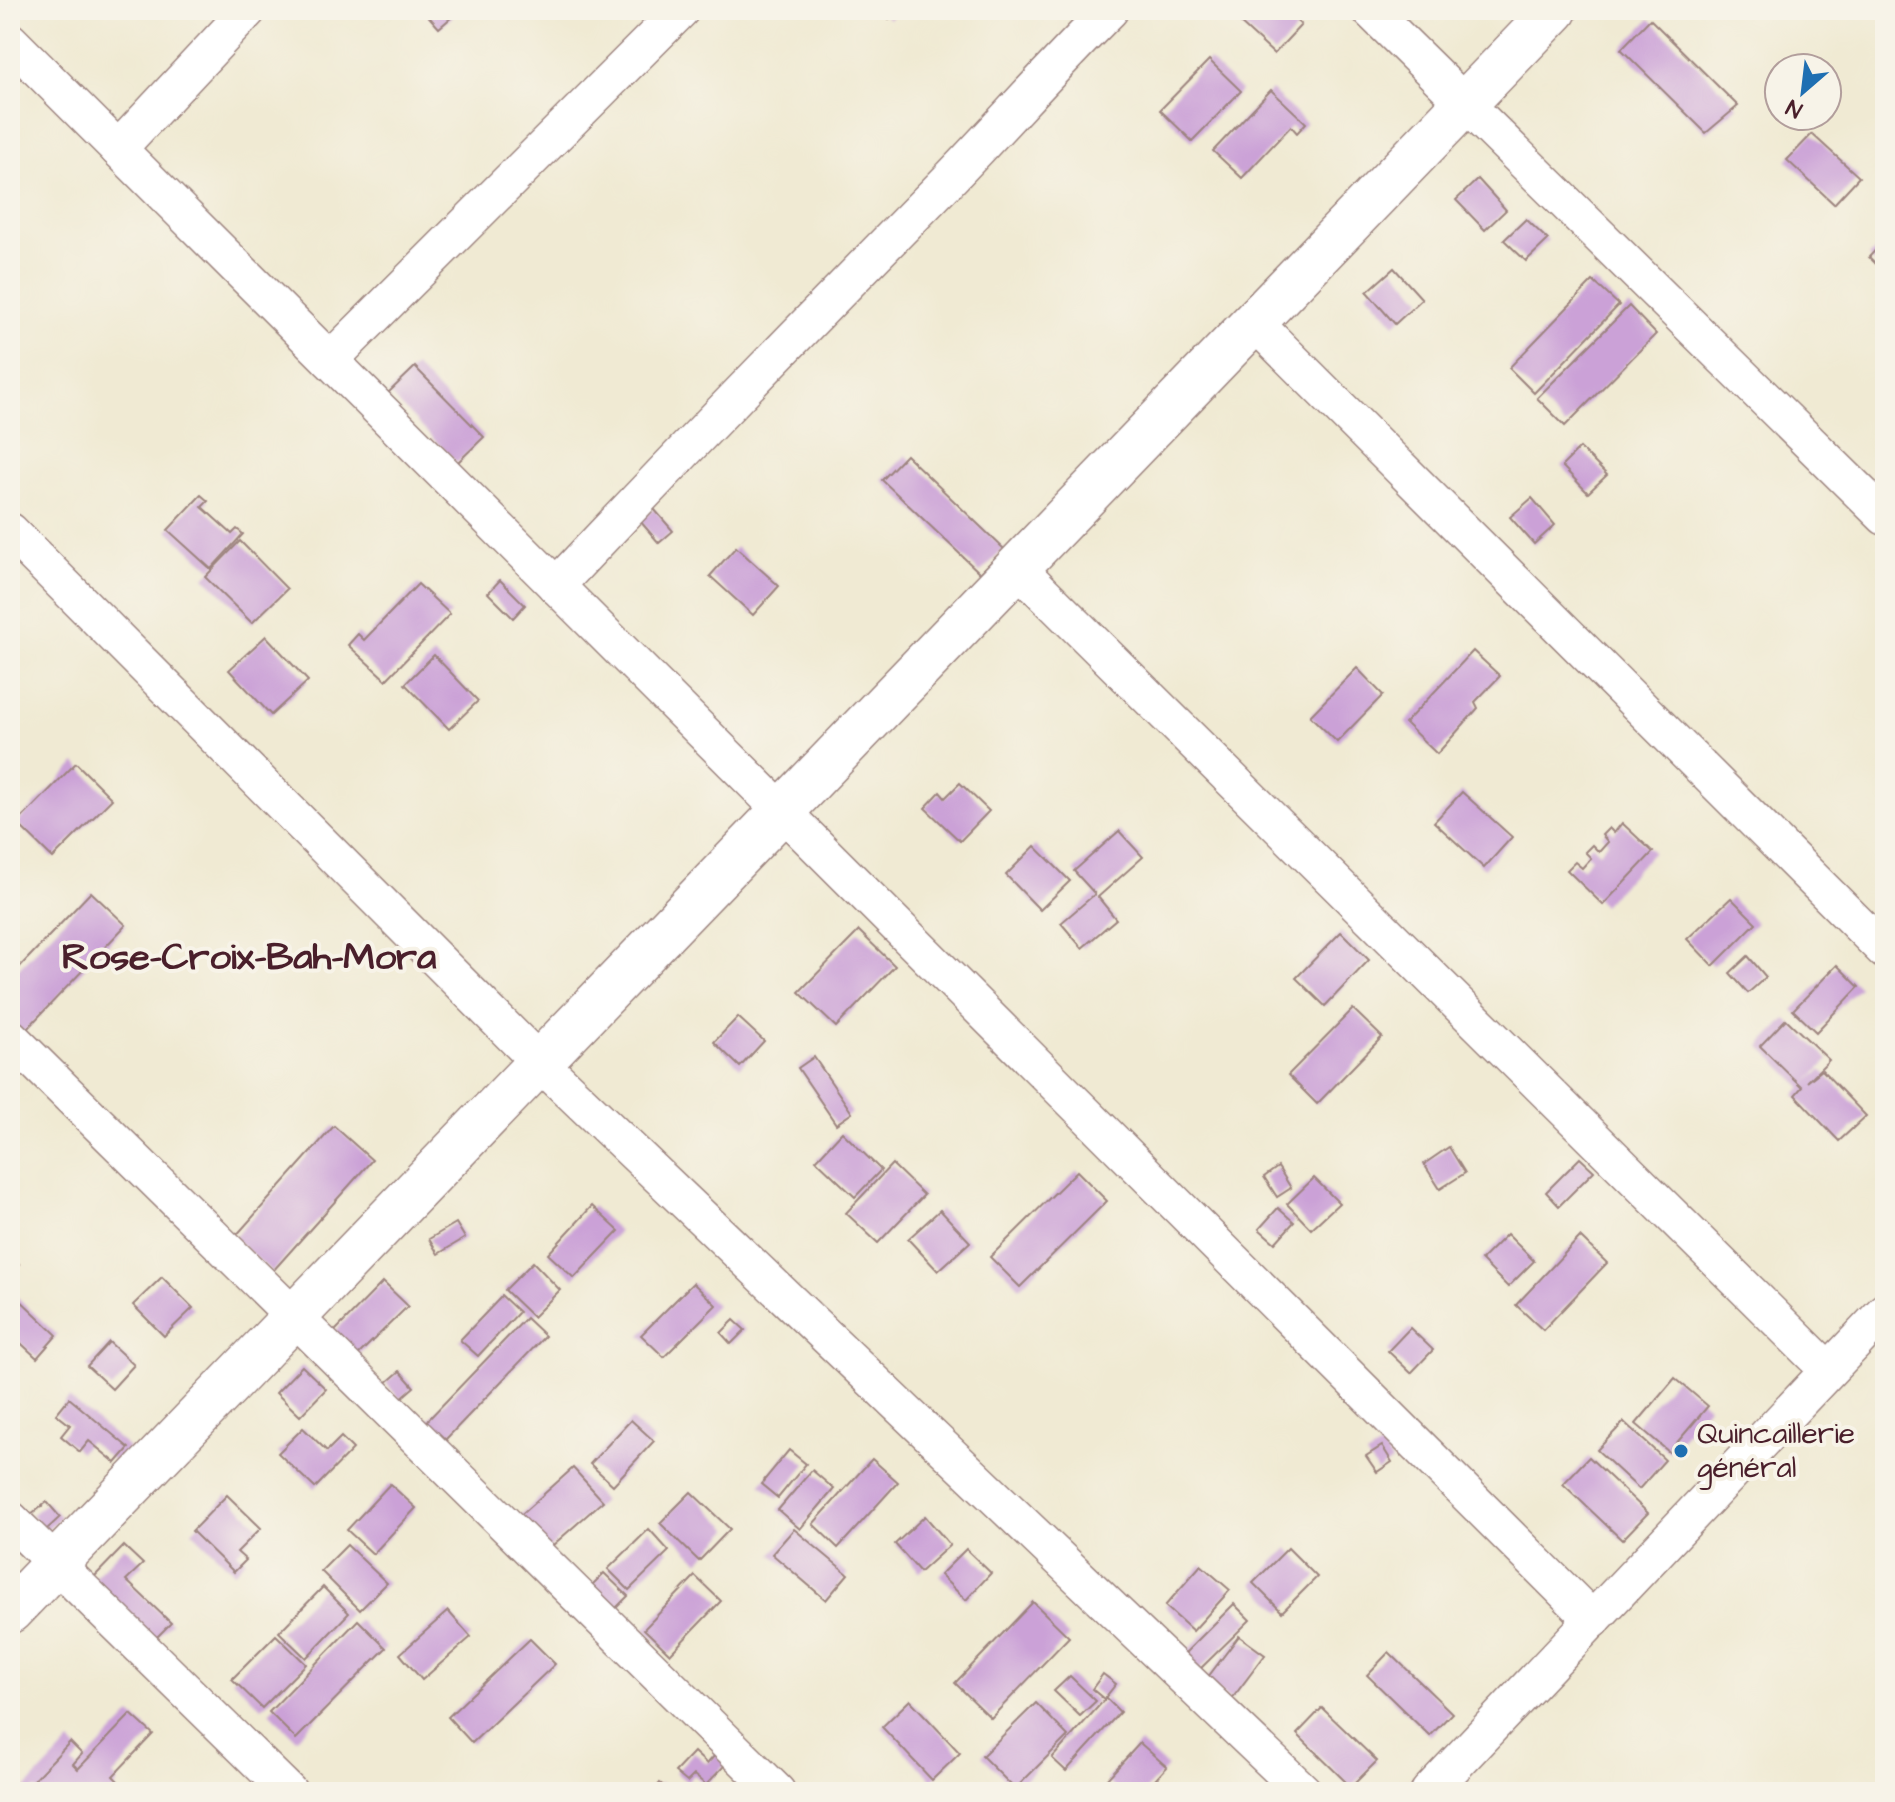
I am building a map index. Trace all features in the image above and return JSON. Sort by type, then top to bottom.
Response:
[{"type":"street","points":[[118,149],[248,10]]},
{"type":"street","points":[[330,360],[681,10]]},
{"type":"street","points":[[556,586],[756,373],[929,200],[1035,83],[1110,10]]},
{"type":"street","points":[[1370,10],[1885,517]]},
{"type":"street","points":[[10,1611],[1555,10]]},
{"type":"street","points":[[10,41],[1593,1620]]},
{"type":"street","points":[[1255,323],[1885,951]]},
{"type":"street","points":[[10,531],[539,1062],[1304,1792]]},
{"type":"street","points":[[1016,566],[1828,1370]]},
{"type":"street","points":[[10,1037],[292,1319],[777,1792]]},
{"type":"street","points":[[1429,1792],[1885,1311]]},
{"type":"street","points":[[10,1519],[289,1792]]},
{"type":"building","points":[[423,10],[460,10],[439,28]]},
{"type":"building","points":[[880,10],[897,10],[889,19]]},
{"type":"building","points":[[1249,10],[1285,10],[1301,25],[1274,54],[1238,21]]},
{"type":"building","points":[[1650,19],[1738,106],[1706,133],[1621,49]]},
{"type":"building","points":[[1209,60],[1241,91],[1192,141],[1160,110]]},
{"type":"building","points":[[1271,90],[1306,123],[1297,133],[1291,126],[1242,178],[1213,151]]},
{"type":"building","points":[[1812,134],[1859,177],[1834,204],[1787,160]]},
{"type":"building","points":[[1478,179],[1506,210],[1485,230],[1456,200]]},
{"type":"building","points":[[1526,219],[1548,240],[1526,261],[1504,240]]},
{"type":"building","points":[[1885,240],[1885,273],[1869,257]]},
{"type":"building","points":[[1394,268],[1422,299],[1395,324],[1367,292]]},
{"type":"building","points":[[1593,281],[1619,305],[1534,393],[1509,368]]},
{"type":"building","points":[[1629,306],[1656,334],[1565,426],[1537,398]]},
{"type":"building","points":[[415,367],[484,437],[457,463],[388,393]]},
{"type":"building","points":[[1580,448],[1607,475],[1588,493],[1562,466]]},
{"type":"building","points":[[906,455],[1004,549],[980,573],[882,480]]},
{"type":"building","points":[[201,495],[208,501],[202,507],[232,534],[237,529],[243,534],[211,569],[168,530]]},
{"type":"building","points":[[1532,498],[1555,525],[1534,544],[1510,517]]},
{"type":"building","points":[[654,509],[673,531],[659,543],[640,521]]},
{"type":"building","points":[[240,541],[287,589],[252,623],[205,577]]},
{"type":"building","points":[[736,547],[779,586],[753,615],[710,576]]},
{"type":"building","points":[[500,580],[525,605],[513,618],[488,593]]},
{"type":"building","points":[[418,584],[450,614],[386,680],[348,645],[358,634],[364,640]]},
{"type":"building","points":[[266,636],[308,681],[271,715],[229,670]]},
{"type":"building","points":[[1473,651],[1500,676],[1475,702],[1478,708],[1437,754],[1405,723]]},
{"type":"building","points":[[434,655],[478,701],[449,729],[405,684]]},
{"type":"building","points":[[1357,668],[1383,695],[1337,742],[1310,716]]},
{"type":"building","points":[[76,763],[112,799],[53,858],[17,823]]},
{"type":"building","points":[[960,783],[989,811],[960,841],[925,808],[940,792],[945,798]]},
{"type":"building","points":[[1462,792],[1512,837],[1484,868],[1434,822]]},
{"type":"building","points":[[1622,823],[1653,852],[1603,905],[1567,870],[1575,862],[1582,868],[1591,858],[1585,852],[1592,845],[1599,852],[1608,842],[1602,835],[1609,828],[1614,833]]},
{"type":"building","points":[[1119,831],[1143,857],[1098,897],[1116,919],[1082,948],[1061,923],[1095,894],[1074,871]]},
{"type":"building","points":[[1035,846],[1070,881],[1040,910],[1006,875]]},
{"type":"building","points":[[91,892],[126,925],[23,1033],[10,1021],[10,977]]},
{"type":"building","points":[[1731,898],[1756,923],[1713,966],[1687,939]]},
{"type":"building","points":[[859,931],[895,966],[836,1027],[799,992]]},
{"type":"building","points":[[1341,932],[1369,960],[1325,1006],[1296,978]]},
{"type":"building","points":[[1748,956],[1766,977],[1748,993],[1730,973]]},
{"type":"building","points":[[1837,965],[1859,987],[1816,1032],[1793,1010]]},
{"type":"building","points":[[1353,1009],[1382,1037],[1317,1104],[1288,1075]]},
{"type":"building","points":[[738,1017],[764,1041],[740,1067],[714,1042]]},
{"type":"building","points":[[1786,1019],[1829,1060],[1807,1082],[1822,1070],[1866,1116],[1839,1141],[1795,1095],[1802,1087],[1760,1046]]},
{"type":"building","points":[[814,1057],[852,1113],[836,1124],[798,1068]]},
{"type":"building","points":[[334,1126],[372,1160],[272,1272],[234,1238]]},
{"type":"building","points":[[842,1132],[881,1170],[855,1197],[816,1160]]},
{"type":"building","points":[[1449,1147],[1465,1173],[1440,1189],[1424,1164]]},
{"type":"building","points":[[1580,1158],[1594,1171],[1559,1206],[1546,1192]]},
{"type":"building","points":[[892,1164],[924,1195],[878,1243],[846,1213]]},
{"type":"building","points":[[1278,1167],[1291,1188],[1277,1197],[1264,1177]]},
{"type":"building","points":[[1077,1171],[1107,1201],[1020,1287],[990,1257]]},
{"type":"building","points":[[1314,1178],[1339,1203],[1311,1229],[1287,1204]]},
{"type":"building","points":[[592,1206],[619,1231],[574,1278],[548,1254]]},
{"type":"building","points":[[1278,1208],[1294,1222],[1275,1243],[1259,1229]]},
{"type":"building","points":[[940,1210],[970,1242],[938,1271],[908,1239]]},
{"type":"building","points":[[456,1223],[465,1238],[438,1254],[429,1239]]},
{"type":"building","points":[[1507,1234],[1534,1261],[1508,1287],[1481,1260]]},
{"type":"building","points":[[1580,1237],[1607,1263],[1543,1330],[1516,1305]]},
{"type":"building","points":[[10,1254],[19,1264],[10,1273]]},
{"type":"building","points":[[533,1262],[560,1290],[533,1317],[505,1290]]},
{"type":"building","points":[[162,1277],[193,1308],[164,1336],[133,1305]]},
{"type":"building","points":[[383,1282],[408,1306],[357,1356],[334,1332]]},
{"type":"building","points":[[693,1283],[716,1305],[664,1357],[641,1335]]},
{"type":"building","points":[[15,1295],[57,1335],[37,1358],[10,1333],[10,1300]]},
{"type":"building","points":[[502,1296],[519,1312],[478,1356],[460,1340]]},
{"type":"building","points":[[526,1318],[545,1336],[445,1440],[426,1422]]},
{"type":"building","points":[[734,1320],[745,1330],[731,1344],[721,1333]]},
{"type":"building","points":[[1410,1328],[1433,1350],[1411,1373],[1388,1351]]},
{"type":"building","points":[[109,1342],[134,1365],[112,1389],[87,1366]]},
{"type":"building","points":[[302,1366],[326,1389],[300,1416],[276,1393]]},
{"type":"building","points":[[400,1371],[414,1387],[400,1399],[386,1383]]},
{"type":"building","points":[[1675,1378],[1708,1406],[1669,1452],[1636,1424]]},
{"type":"building","points":[[69,1398],[129,1448],[116,1463],[89,1441],[80,1452],[61,1436],[70,1425],[56,1414]]},
{"type":"building","points":[[631,1420],[654,1441],[613,1485],[590,1464]]},
{"type":"building","points":[[1624,1422],[1665,1460],[1639,1489],[1597,1450]]},
{"type":"building","points":[[303,1428],[327,1451],[341,1437],[353,1449],[315,1488],[278,1453]]},
{"type":"building","points":[[1382,1446],[1392,1462],[1377,1472],[1366,1456]]},
{"type":"building","points":[[789,1450],[806,1464],[778,1498],[761,1484]]},
{"type":"building","points":[[1589,1457],[1648,1513],[1622,1540],[1563,1484]]},
{"type":"building","points":[[872,1459],[898,1482],[838,1548],[813,1524]]},
{"type":"building","points":[[573,1468],[603,1501],[545,1552],[516,1519]]},
{"type":"building","points":[[812,1470],[834,1489],[800,1529],[778,1510]]},
{"type":"building","points":[[390,1484],[416,1508],[373,1554],[347,1530]]},
{"type":"building","points":[[691,1492],[730,1529],[699,1561],[660,1523]]},
{"type":"building","points":[[227,1495],[261,1528],[237,1552],[246,1560],[234,1572],[192,1531]]},
{"type":"building","points":[[47,1502],[60,1517],[45,1531],[31,1515]]},
{"type":"building","points":[[925,1516],[950,1545],[920,1572],[895,1544]]},
{"type":"building","points":[[649,1529],[669,1551],[629,1590],[608,1569]]},
{"type":"building","points":[[794,1529],[848,1574],[826,1600],[772,1554]]},
{"type":"building","points":[[347,1545],[387,1583],[360,1610],[321,1571]]},
{"type":"building","points":[[124,1546],[143,1564],[126,1580],[171,1623],[154,1640],[92,1579]]},
{"type":"building","points":[[1288,1548],[1317,1577],[1282,1612],[1253,1583]]},
{"type":"building","points":[[966,1549],[991,1573],[966,1600],[940,1575]]},
{"type":"building","points":[[1201,1565],[1230,1590],[1193,1631],[1165,1606]]},
{"type":"building","points":[[604,1573],[628,1596],[615,1609],[591,1586]]},
{"type":"building","points":[[695,1576],[721,1601],[670,1654],[644,1629]]},
{"type":"building","points":[[323,1587],[349,1613],[306,1658],[279,1632]]},
{"type":"building","points":[[1033,1602],[1069,1637],[991,1718],[955,1683]]},
{"type":"building","points":[[1234,1604],[1250,1620],[1197,1672],[1182,1656]]},
{"type":"building","points":[[448,1611],[471,1637],[422,1680],[400,1654]]},
{"type":"building","points":[[358,1620],[386,1648],[296,1739],[269,1712]]},
{"type":"building","points":[[276,1635],[306,1664],[262,1708],[232,1679]]},
{"type":"building","points":[[1239,1636],[1265,1655],[1231,1700],[1205,1681]]},
{"type":"building","points":[[530,1639],[555,1664],[472,1743],[448,1717]]},
{"type":"building","points":[[1389,1652],[1452,1713],[1430,1736],[1367,1675]]},
{"type":"building","points":[[1103,1674],[1116,1684],[1104,1699],[1092,1689]]},
{"type":"building","points":[[1070,1676],[1096,1701],[1080,1716],[1054,1691]]},
{"type":"building","points":[[1106,1698],[1120,1712],[1066,1771],[1052,1758]]},
{"type":"building","points":[[910,1700],[960,1753],[932,1780],[882,1727]]},
{"type":"building","points":[[1036,1703],[1068,1736],[1015,1789],[982,1756]]},
{"type":"building","points":[[1322,1708],[1377,1761],[1351,1787],[1297,1734]]},
{"type":"building","points":[[131,1714],[153,1734],[113,1776],[118,1781],[114,1792],[39,1792],[36,1789],[29,1792],[25,1789],[70,1742],[82,1754],[73,1764],[78,1769]]},
{"type":"building","points":[[1140,1743],[1167,1767],[1144,1792],[1119,1792],[1106,1780]]},
{"type":"building","points":[[694,1752],[707,1764],[716,1754],[726,1764],[706,1785],[694,1775],[687,1782],[675,1772]]},
{"type":"building","points":[[660,1783],[671,1792],[653,1792]]},
{"type":"place","name":"Quincaillerie général","points":[[1681,1451]]},
{"type":"district","name":"Rose-Croix-Bah-Mora","points":[[249,958]]}]
